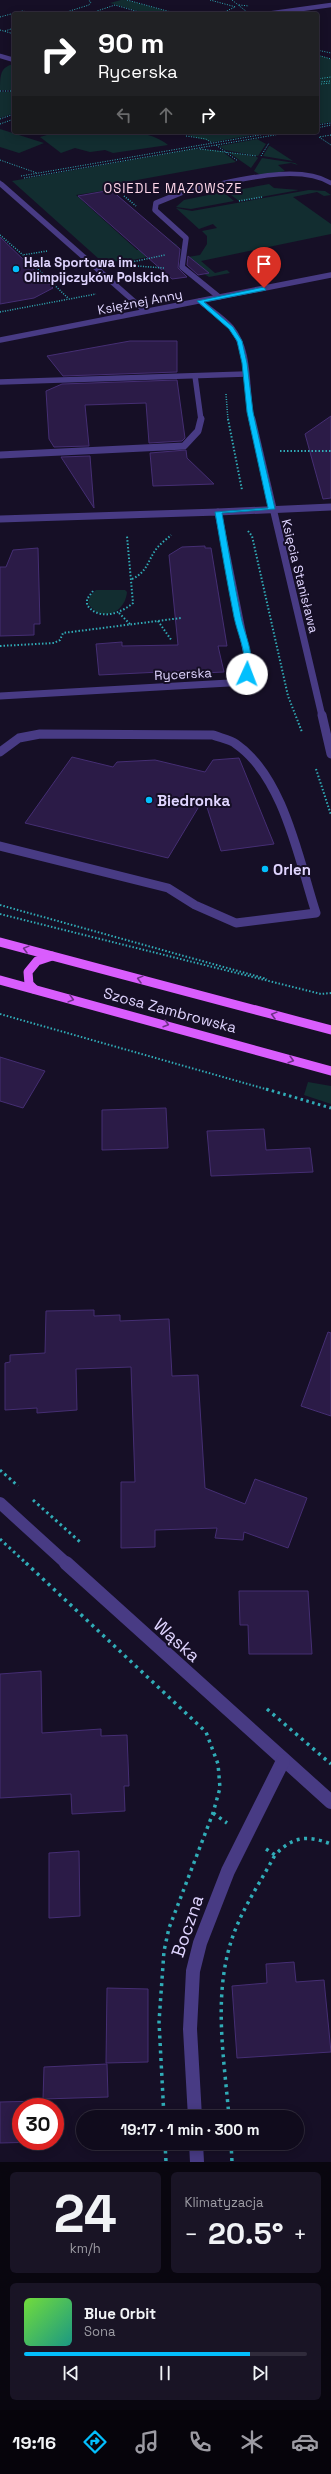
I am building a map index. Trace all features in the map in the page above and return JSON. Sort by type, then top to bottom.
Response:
[{"type":"main road","name":"Szosa Zambrowska","points":[[0,942],[329,1028]]},
{"type":"main road","points":[[34,989],[27,978],[31,966],[37,961],[53,956]]},
{"type":"main road","name":"Szosa Zambrowska","points":[[0,980],[331,1071]]},
{"type":"street","points":[[280,12],[331,5]]},
{"type":"street","points":[[0,56],[12,59]]},
{"type":"street","points":[[219,297],[182,267],[181,260],[187,243],[186,238],[155,210],[156,203],[176,193],[279,175],[307,174],[331,183]]},
{"type":"street","points":[[0,184],[145,312]]},
{"type":"street","name":"Księżnej Anny","points":[[0,340],[331,276]]},
{"type":"street","name":"Księcia Stanisława","points":[[200,301],[231,328],[239,341],[246,374],[250,412],[331,754]]},
{"type":"street","points":[[0,382],[246,374]]},
{"type":"street","points":[[0,455],[184,446],[195,439],[202,425],[194,376]]},
{"type":"street","points":[[0,519],[331,507]]},
{"type":"street","name":"Rycerska","points":[[0,696],[229,683],[247,674],[249,665],[247,653],[238,618],[218,512]]},
{"type":"street","points":[[0,752],[19,738],[40,734],[79,733],[213,735],[235,743],[250,756],[268,779],[287,821],[316,913],[236,923],[195,905],[162,886],[0,846]]},
{"type":"street","name":"Wąska","points":[[0,1503],[283,1761],[331,1802]]},
{"type":"street","name":"Boczna","points":[[195,2110],[190,2029],[193,1971],[200,1943],[228,1871],[283,1761]]},
{"type":"street","points":[[196,2150],[197,2162]]},
{"type":"path","points":[[66,12],[89,5],[91,2],[88,0]]},
{"type":"path","points":[[127,0],[171,12]]},
{"type":"path","points":[[210,0],[240,7]]},
{"type":"path","points":[[232,0],[246,12]]},
{"type":"path","points":[[94,12],[115,5],[139,12]]},
{"type":"path","points":[[225,12],[236,7]]},
{"type":"path","points":[[0,17],[12,14]]},
{"type":"path","points":[[4,31],[12,29]]},
{"type":"path","points":[[0,30],[12,33]]},
{"type":"path","points":[[319,51],[331,54]]},
{"type":"path","points":[[319,56],[331,59]]},
{"type":"path","points":[[319,80],[331,77]]},
{"type":"path","points":[[319,81],[331,82]]},
{"type":"path","points":[[0,91],[12,91]]},
{"type":"path","points":[[0,119],[12,115]]},
{"type":"path","points":[[0,124],[12,120]]},
{"type":"path","points":[[319,125],[331,123]]},
{"type":"path","points":[[319,128],[331,125]]},
{"type":"path","points":[[18,176],[263,134]]},
{"type":"path","points":[[15,179],[280,134]]},
{"type":"path","points":[[331,135],[319,137],[331,145]]},
{"type":"path","points":[[196,148],[268,158]]},
{"type":"path","points":[[0,160],[38,173]]},
{"type":"path","points":[[124,196],[141,211]]},
{"type":"path","points":[[0,235],[69,299]]},
{"type":"path","points":[[23,255],[72,247]]},
{"type":"path","points":[[166,267],[119,264],[168,254]]},
{"type":"path","points":[[0,312],[120,289]]},
{"type":"path","points":[[274,451],[331,451]]},
{"type":"path","points":[[220,526],[244,526],[252,536],[288,696],[304,737]]},
{"type":"path","points":[[93,591],[89,595],[86,603],[90,610],[104,615],[120,613],[133,602],[132,579],[126,530]]},
{"type":"path","points":[[132,579],[139,576],[154,556],[156,549],[173,533]]},
{"type":"path","points":[[120,613],[131,625]]},
{"type":"path","points":[[0,646],[54,643],[60,640],[63,633],[181,618]]},
{"type":"path","points":[[157,621],[172,641]]},
{"type":"path","points":[[314,765],[331,815]]},
{"type":"path","points":[[0,905],[321,994]]},
{"type":"path","points":[[0,914],[321,994],[331,993]]},
{"type":"path","points":[[0,1014],[331,1108]]},
{"type":"path","points":[[0,1539],[202,1728],[214,1749],[218,1764],[220,1788],[213,1814],[172,1920],[164,1947],[160,2009],[164,2110]]},
{"type":"path","points":[[229,2110],[222,1999],[226,1958],[234,1933],[275,1855]]},
{"type":"path","points":[[165,2150],[166,2162]]},
{"type":"path","points":[[231,2150],[232,2162]]},
{"type":"green space","points":[[126,0],[169,12],[142,12],[110,3]]},
{"type":"green space","points":[[319,56],[331,59],[331,122],[319,124]]},
{"type":"green space","points":[[12,64],[12,90],[0,90],[2,72],[9,65]]},
{"type":"green space","points":[[0,92],[12,92],[12,114],[0,118]]},
{"type":"green space","points":[[0,129],[44,143],[19,153],[0,147]]},
{"type":"green space","points":[[50,134],[145,134],[157,138],[168,145],[113,153],[105,150],[90,152],[75,148],[61,153],[40,137]]},
{"type":"green space","points":[[183,134],[257,134],[213,142]]},
{"type":"green space","points":[[257,139],[266,144],[258,156],[225,150],[219,146]]},
{"type":"green space","points":[[270,146],[293,161],[263,156]]},
{"type":"green space","points":[[195,149],[222,151],[236,162],[104,186],[108,190],[76,195],[137,250],[165,245],[168,239],[177,245],[173,252],[122,262],[99,259],[12,181]]},
{"type":"green space","points":[[228,152],[257,157],[258,158],[251,168]]},
{"type":"green space","points":[[262,158],[295,163],[298,165],[291,163],[278,165],[285,171],[262,176],[254,171]]},
{"type":"green space","points":[[269,184],[274,188],[299,190],[239,201],[227,192]]},
{"type":"green space","points":[[309,190],[325,191],[331,195],[324,196],[317,192],[293,197],[331,224],[331,234],[201,261],[215,273],[227,270],[230,273],[209,277],[194,267],[188,257],[200,255],[207,244],[207,236],[202,231],[217,228],[213,224],[199,229],[176,208],[192,211]]},
{"type":"green space","points":[[223,192],[234,201],[191,209],[176,207],[184,200]]},
{"type":"green space","points":[[96,590],[125,590],[127,592],[122,606],[111,613],[105,614],[99,613],[88,603],[90,596]]},
{"type":"green space","points":[[308,1082],[331,1086],[331,1104],[304,1095]]},
{"type":"building","points":[[111,190],[180,249],[178,268],[187,277],[172,279],[78,196]]},
{"type":"building","name":"Hala Sportowa im. Olimpijczyków Polskich","points":[[0,237],[53,288],[34,298],[0,304]]},
{"type":"building","points":[[188,256],[209,273],[198,275],[187,265]]},
{"type":"building","points":[[130,341],[177,341],[177,372],[63,376],[47,356]]},
{"type":"building","points":[[177,380],[185,438],[182,441],[149,443],[146,403],[85,405],[89,446],[54,447],[49,439],[46,391],[62,384]]},
{"type":"building","points":[[331,416],[331,498],[323,499],[305,434]]},
{"type":"building","points":[[186,450],[187,458],[214,484],[153,486],[150,453]]},
{"type":"building","points":[[90,456],[94,508],[61,457]]},
{"type":"building","points":[[205,546],[205,548],[211,548],[227,646],[218,646],[224,672],[181,674],[181,671],[99,675],[96,644],[122,642],[122,646],[178,645],[169,555],[182,547]]},
{"type":"building","points":[[38,548],[40,624],[34,624],[34,635],[0,636],[0,567],[6,567],[13,550]]},
{"type":"building","name":"Biedronka","points":[[72,757],[113,767],[117,762],[155,760],[205,772],[213,760],[239,758],[274,844],[221,851],[204,798],[168,858],[25,823]]},
{"type":"building","points":[[0,1057],[45,1071],[23,1108],[0,1101]]},
{"type":"building","points":[[166,1108],[168,1148],[102,1150],[102,1110]]},
{"type":"building","points":[[264,1129],[266,1150],[310,1148],[313,1172],[211,1176],[207,1131]]},
{"type":"building","points":[[94,1310],[94,1316],[120,1315],[120,1321],[169,1319],[172,1376],[198,1375],[205,1488],[245,1504],[255,1479],[307,1498],[288,1548],[244,1532],[243,1540],[215,1538],[217,1528],[155,1530],[155,1547],[121,1548],[121,1482],[135,1482],[131,1367],[76,1369],[77,1410],[37,1413],[37,1408],[5,1410],[5,1363],[10,1362],[10,1355],[45,1353],[46,1311]]},
{"type":"building","points":[[328,1332],[331,1333],[331,1416],[301,1406]]},
{"type":"building","points":[[239,1591],[308,1591],[312,1654],[249,1654],[248,1625],[240,1625]]},
{"type":"building","points":[[41,1671],[42,1733],[101,1729],[101,1736],[127,1735],[129,1786],[124,1786],[125,1811],[72,1814],[71,1794],[0,1798],[0,1674]]},
{"type":"building","points":[[79,1851],[80,1916],[49,1918],[49,1853]]},
{"type":"building","points":[[294,1962],[296,1982],[324,1980],[331,2052],[237,2058],[232,1986],[267,1983],[266,1964]]},
{"type":"building","points":[[107,1988],[148,1989],[148,2062],[106,2063]]},
{"type":"building","points":[[107,2064],[108,2097],[43,2098],[44,2067]]},
{"type":"building","points":[[0,2102],[12,2102],[12,2143],[0,2143]]},
{"type":"place","name":"Hala Sportowa im. Olimpijczyków Polskich","points":[[16,269]]},
{"type":"place","name":"Biedronka","points":[[149,800]]},
{"type":"place","name":"Orlen","points":[[265,869]]},
{"type":"district","name":"OSIEDLE MAZOWSZE","points":[[173,188]]},
{"type":"route","points":[[247,674],[249,665],[247,653],[238,618],[218,512],[272,509],[250,412],[245,363],[239,341],[231,328],[200,301],[264,288]]}]
